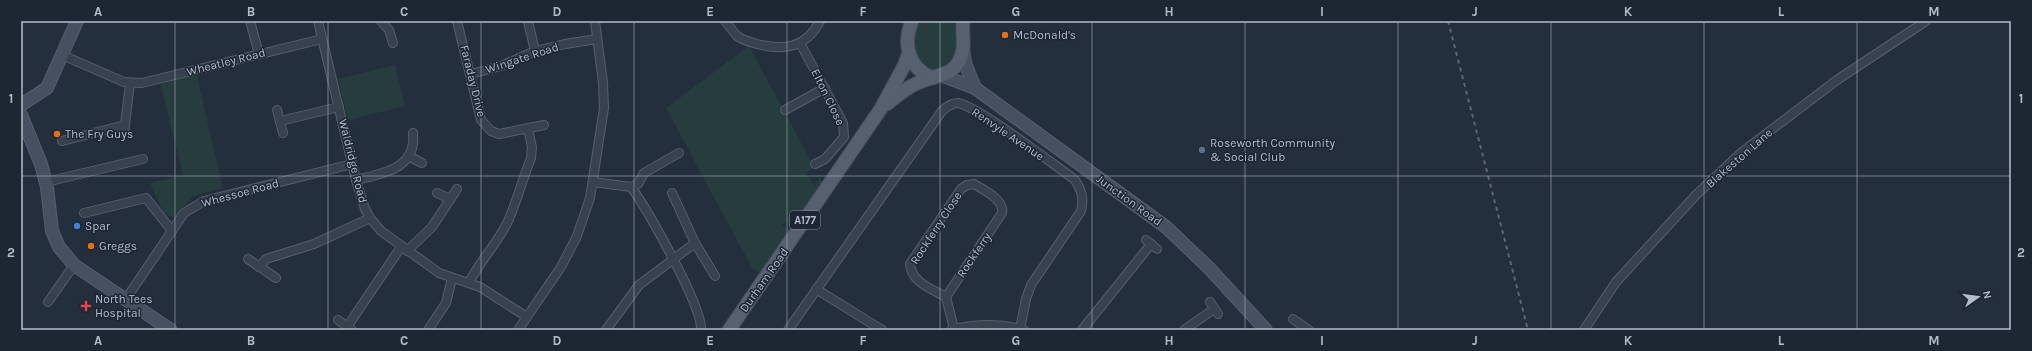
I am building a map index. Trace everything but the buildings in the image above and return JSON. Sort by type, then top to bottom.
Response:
[{"type":"main road","points":[[21,105],[47,88],[77,21]]},
{"type":"main road","name":"Durham Road","points":[[912,21],[908,28],[909,52],[913,64],[923,74],[938,77]]},
{"type":"main road","name":"Durham Road","points":[[880,110],[902,91],[921,81],[938,77],[952,71],[959,60],[963,49],[962,22]]},
{"type":"main road","points":[[963,49],[965,63],[975,88]]},
{"type":"main road","name":"Durham Road","points":[[729,330],[880,110],[904,66],[909,52]]},
{"type":"main road","name":"Junction Road","points":[[938,77],[975,88],[1166,227],[1209,268],[1266,330]]},
{"type":"main road","points":[[21,115],[41,164],[46,182],[52,230],[59,247],[74,265],[171,330]]},
{"type":"street","points":[[250,21],[259,54]]},
{"type":"street","points":[[381,21],[388,30],[393,43]]},
{"type":"street","name":"Faraday Drive","points":[[457,21],[481,120],[491,131],[499,134],[544,125]]},
{"type":"street","points":[[528,21],[535,51]]},
{"type":"street","points":[[518,330],[561,267],[577,236],[590,198],[604,108],[603,83],[595,21]]},
{"type":"street","points":[[725,21],[738,37],[749,42],[774,48],[800,43],[813,34],[820,21]]},
{"type":"street","name":"Blakeston Lane","points":[[1584,330],[1616,282],[1696,195],[1742,152],[1837,80],[1926,21]]},
{"type":"street","name":"Waldridge Road","points":[[320,22],[322,39],[356,180],[365,209],[370,218],[381,231],[404,249],[440,273],[469,283],[527,317]]},
{"type":"street","name":"Wheatley Road","points":[[130,83],[142,82],[322,39]]},
{"type":"street","name":"Wingate Road","points":[[471,74],[501,66],[535,51],[597,39]]},
{"type":"street","name":"Elton Close","points":[[800,43],[843,123],[844,137],[825,159],[815,164]]},
{"type":"street","points":[[62,55],[130,83],[124,129],[75,135],[62,141]]},
{"type":"street","points":[[785,110],[825,88]]},
{"type":"street","name":"Renvyle Avenue","points":[[788,330],[942,111],[951,104],[958,103],[983,115],[996,124],[1074,179],[1081,189],[1083,203],[1081,211],[1031,285],[1026,299],[1022,329]]},
{"type":"street","points":[[280,121],[339,107]]},
{"type":"street","points":[[277,110],[283,133]]},
{"type":"street","points":[[469,283],[478,266],[495,243],[508,220],[531,158],[532,147],[528,129]]},
{"type":"street","points":[[356,180],[395,169],[408,156],[413,145],[413,132]]},
{"type":"street","points":[[593,182],[631,187],[638,184],[644,173],[679,153]]},
{"type":"street","points":[[408,156],[422,163]]},
{"type":"street","points":[[46,182],[143,159]]},
{"type":"street","name":"Whessoe Road","points":[[126,299],[184,213],[204,201],[352,164]]},
{"type":"street","name":"Rockferry Close","points":[[946,297],[915,278],[910,272],[910,264],[961,189],[967,185],[974,184],[999,201],[1002,207],[1002,213]]},
{"type":"street","points":[[631,187],[645,206],[694,302],[701,324],[700,330]]},
{"type":"street","points":[[338,320],[349,328],[404,249],[432,227],[456,189]]},
{"type":"street","points":[[437,193],[450,199]]},
{"type":"street","points":[[672,193],[695,243],[715,276]]},
{"type":"street","points":[[84,213],[146,198],[172,231]]},
{"type":"street","name":"Rockferry","points":[[946,297],[1002,213]]},
{"type":"street","points":[[260,267],[266,259],[314,244],[370,218]]},
{"type":"street","points":[[607,330],[639,286],[695,243]]},
{"type":"street","points":[[1082,330],[1152,245]]},
{"type":"street","points":[[248,259],[276,278]]},
{"type":"street","points":[[48,302],[74,265]]},
{"type":"street","points":[[428,330],[446,303],[452,278]]},
{"type":"street","points":[[816,289],[882,330]]},
{"type":"street","points":[[946,297],[952,330],[983,325],[1022,329]]},
{"type":"street","points":[[1184,330],[1214,308]]},
{"type":"street","points":[[1293,319],[1309,330]]},
{"type":"green space","points":[[919,21],[953,21],[957,33],[957,46],[953,58],[945,68],[928,71],[919,59],[913,42]]},
{"type":"green space","points":[[749,46],[814,167],[806,173],[814,185],[820,177],[824,184],[793,227],[785,222],[782,225],[791,231],[762,274],[752,268],[666,108]]},
{"type":"green space","points":[[395,65],[405,106],[348,120],[338,79]]},
{"type":"green space","points":[[196,73],[223,188],[193,196],[174,218],[163,212],[150,183],[183,175],[160,83]]},
{"type":"railway","points":[[1448,21],[1528,330]]},
{"type":"place","name":"McDonald's","points":[[1005,35]]},
{"type":"place","name":"The Fry Guys","points":[[57,134]]},
{"type":"place","name":"Roseworth Community & Social Club","points":[[1202,150]]},
{"type":"place","name":"Spar","points":[[77,226]]},
{"type":"place","name":"Greggs","points":[[91,246]]},
{"type":"place","name":"North Tees Hospital","points":[[86,306]]}]
